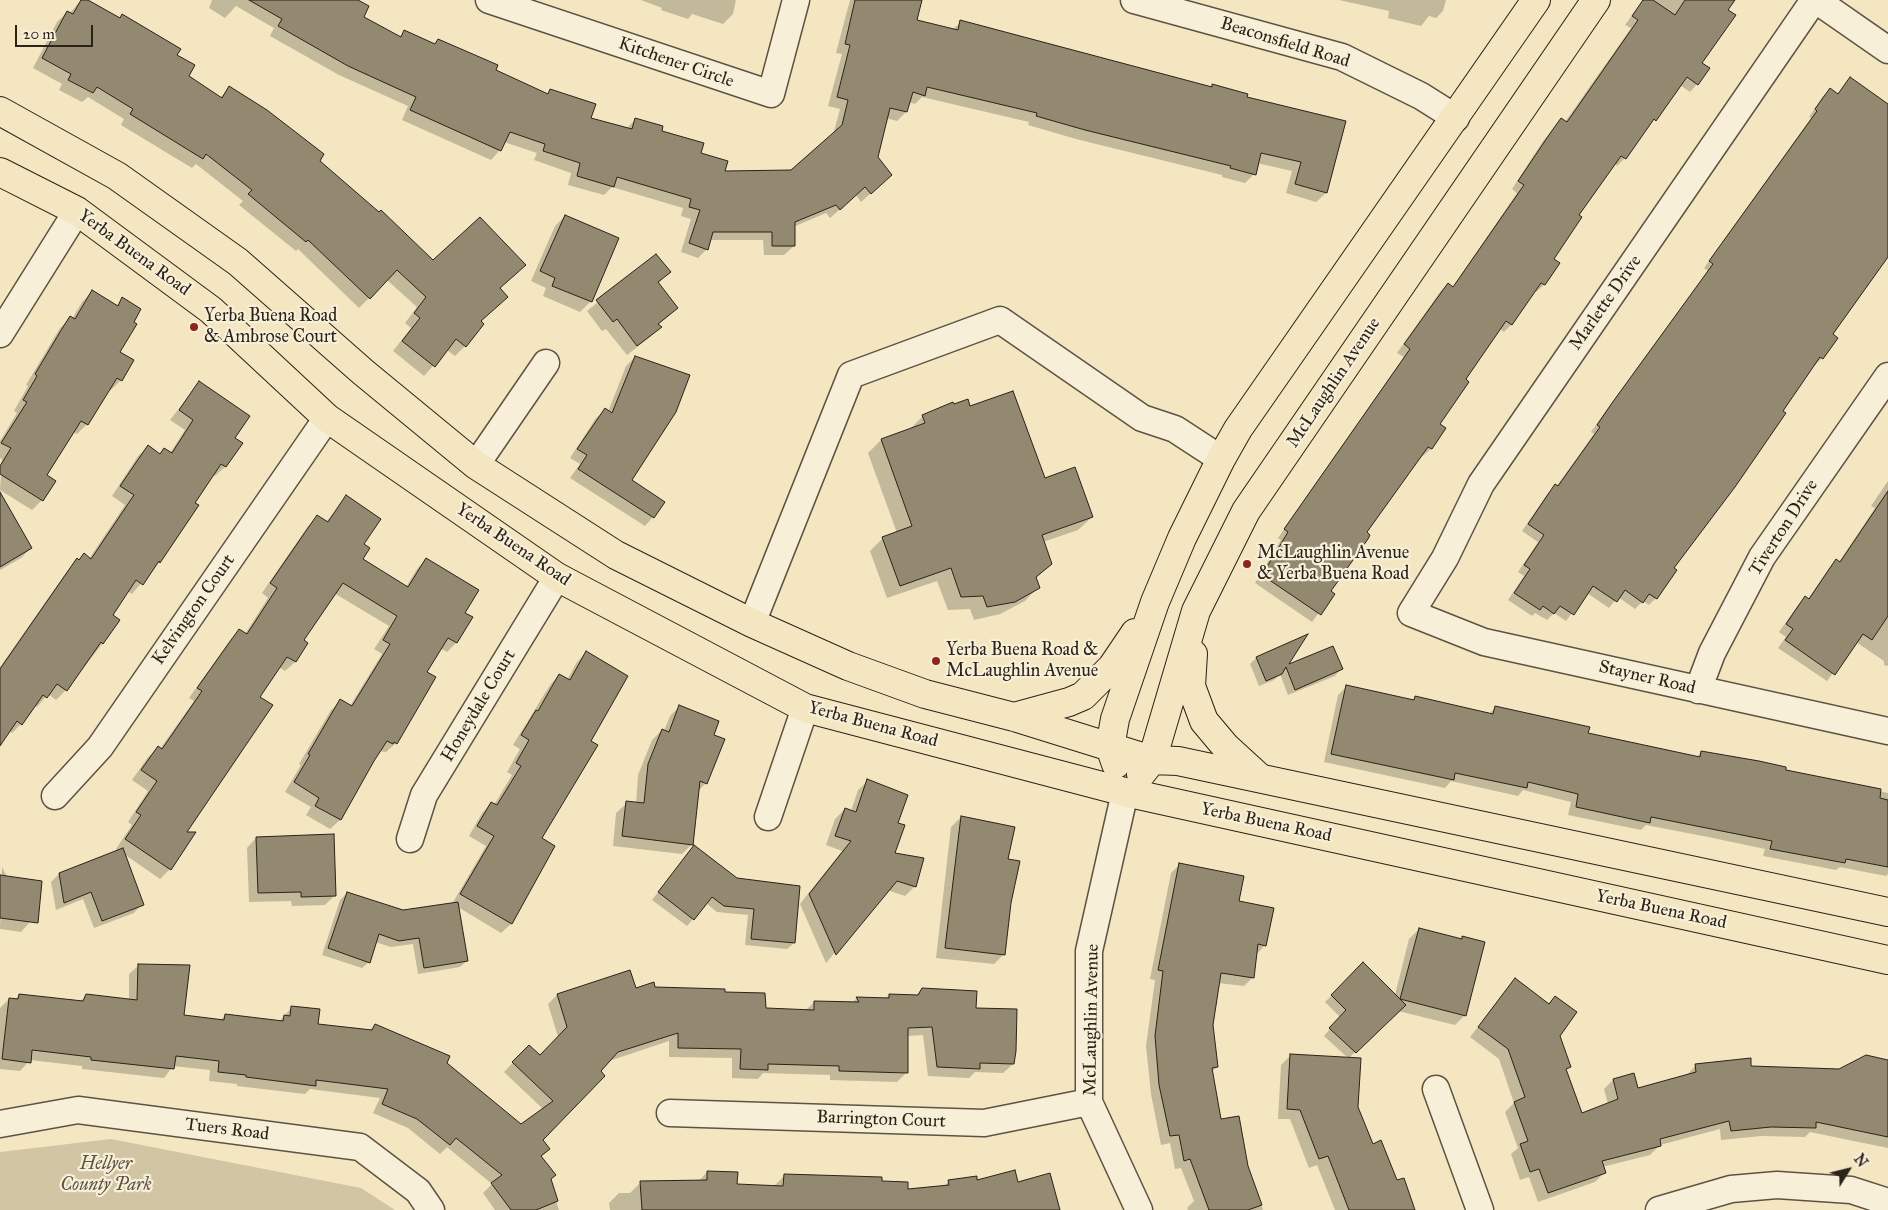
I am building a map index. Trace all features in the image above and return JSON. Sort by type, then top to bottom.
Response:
[{"type":"main road","points":[[1125,792],[1110,747],[1115,719],[1155,602],[1182,538],[1221,459],[1238,429],[1456,118],[1536,0]]},
{"type":"main road","name":"McLaughlin Avenue","points":[[1125,792],[1152,760],[1196,611],[1246,511],[1596,0]]},
{"type":"main road","points":[[0,111],[117,176],[238,262],[363,372],[476,465],[616,554],[752,623],[848,666],[925,694],[1014,717],[1152,760],[1178,761],[1888,912]]},
{"type":"main road","name":"Yerba Buena Road","points":[[0,172],[77,211],[211,310],[327,418],[557,577],[805,708],[1125,792],[1888,960]]},
{"type":"main road","points":[[1014,717],[1069,702],[1082,696],[1112,667],[1155,602]]},
{"type":"main road","points":[[1196,611],[1190,686],[1204,720],[1225,746],[1262,779]]},
{"type":"street","name":"Kitchener Circle","points":[[489,0],[771,94],[796,0]]},
{"type":"street","name":"Beaconsfield Road","points":[[1134,0],[1342,57],[1421,96],[1456,118]]},
{"type":"street","points":[[1815,0],[1888,50]]},
{"type":"street","name":"Marlette Drive","points":[[1411,613],[1445,558],[1481,484],[1815,0]]},
{"type":"street","points":[[0,334],[77,211]]},
{"type":"street","points":[[752,623],[851,375],[1000,320],[1142,418],[1175,429],[1221,459]]},
{"type":"street","points":[[476,465],[546,363]]},
{"type":"street","name":"Tiverton Drive","points":[[1698,690],[1712,653],[1762,557],[1888,376]]},
{"type":"street","name":"Kelvington Court","points":[[54,796],[100,746],[327,418]]},
{"type":"street","name":"Honeydale Court","points":[[410,839],[424,795],[557,577]]},
{"type":"street","name":"Stayner Road","points":[[1411,613],[1484,642],[1888,731]]},
{"type":"street","points":[[768,817],[805,708]]},
{"type":"street","name":"McLaughlin Avenue","points":[[1125,792],[1089,951],[1089,1102],[1139,1210]]},
{"type":"street","points":[[1436,1089],[1480,1210]]},
{"type":"street","name":"Barrington Court","points":[[670,1113],[984,1123],[1089,1102]]},
{"type":"street","name":"Tuers Road","points":[[0,1124],[78,1110],[360,1147],[418,1191],[431,1210]]},
{"type":"street","points":[[1659,1210],[1732,1189],[1777,1185],[1850,1190],[1888,1202]]},
{"type":"green space","name":"Hellyer County Park","points":[[111,1139],[361,1188],[395,1210],[0,1210],[0,1152]]},
{"type":"building","points":[[81,0],[88,0],[120,18],[122,14],[181,49],[177,55],[195,65],[189,76],[222,98],[229,86],[267,110],[324,154],[320,161],[379,212],[381,210],[433,260],[480,217],[526,265],[500,288],[508,297],[481,321],[484,324],[466,347],[456,339],[435,367],[402,341],[420,318],[414,313],[426,297],[397,270],[370,299],[308,240],[306,242],[248,194],[252,190],[206,154],[203,159],[130,114],[133,109],[97,87],[93,93],[68,80],[71,74],[42,58],[67,11],[73,14]]},
{"type":"building","points":[[249,0],[358,0],[369,6],[364,17],[401,37],[404,30],[435,44],[438,39],[498,65],[496,70],[548,94],[550,89],[596,104],[591,118],[632,129],[635,118],[663,126],[662,131],[704,143],[701,153],[728,161],[725,171],[791,170],[842,125],[848,100],[837,97],[850,45],[845,44],[855,0],[922,0],[917,20],[958,30],[960,20],[1212,87],[1212,84],[1248,94],[1247,97],[1346,121],[1327,193],[1295,184],[1301,162],[1261,153],[1256,175],[1230,168],[1231,166],[1085,130],[1036,116],[1037,113],[927,87],[925,96],[913,92],[907,112],[890,108],[878,157],[892,175],[871,194],[865,187],[840,210],[836,205],[795,222],[795,246],[772,246],[772,232],[713,232],[708,250],[689,243],[700,210],[689,207],[691,199],[617,177],[614,187],[577,176],[580,163],[543,151],[545,144],[510,132],[501,151],[410,110],[416,97],[348,66],[278,26],[282,19]]},
{"type":"building","points":[[1643,0],[1653,0],[1675,15],[1685,0],[1735,0],[1728,10],[1736,15],[1702,63],[1710,68],[1698,85],[1687,77],[1626,159],[1621,156],[1579,215],[1582,217],[1554,259],[1560,263],[1545,285],[1541,283],[1512,325],[1506,321],[1466,379],[1469,382],[1440,424],[1446,428],[1432,449],[1428,447],[1367,532],[1370,535],[1368,539],[1331,591],[1335,594],[1321,615],[1262,575],[1288,532],[1284,529],[1410,349],[1404,344],[1448,283],[1453,287],[1524,185],[1518,181],[1551,132],[1561,118],[1567,122],[1638,20],[1632,16]]},
{"type":"building","points":[[1850,77],[1888,104],[1888,257],[1833,334],[1838,338],[1823,359],[1820,357],[1783,411],[1786,413],[1735,487],[1674,568],[1677,570],[1657,599],[1649,594],[1643,603],[1625,590],[1617,602],[1593,586],[1574,615],[1560,606],[1554,614],[1543,606],[1540,610],[1514,593],[1530,569],[1524,565],[1544,535],[1528,524],[1555,484],[1558,486],[1600,427],[1597,425],[1612,403],[1713,264],[1709,261],[1817,111],[1815,109],[1830,88],[1838,94]]},
{"type":"building","points":[[565,215],[619,238],[592,302],[552,286],[555,278],[540,271]]},
{"type":"building","points":[[656,254],[671,272],[658,282],[678,308],[658,324],[662,327],[637,346],[617,319],[613,322],[596,300]]},
{"type":"building","points":[[92,290],[118,306],[122,297],[141,309],[134,322],[137,324],[120,352],[134,360],[122,381],[117,378],[88,425],[81,421],[47,475],[56,481],[43,501],[0,474],[0,466],[11,448],[1,443],[27,402],[23,400],[37,376],[35,374],[70,316],[75,319]]},
{"type":"building","points":[[635,356],[690,375],[676,412],[632,480],[665,502],[654,518],[578,469],[587,455],[577,449],[605,408],[612,413]]},
{"type":"building","points":[[199,381],[250,416],[235,438],[243,443],[226,467],[221,464],[195,503],[199,505],[143,585],[136,580],[113,615],[120,620],[103,644],[101,642],[67,691],[57,684],[47,698],[43,695],[22,725],[17,721],[0,746],[0,669],[77,558],[79,560],[84,553],[91,559],[134,495],[120,486],[148,445],[160,454],[164,448],[172,453],[193,420],[179,410]]},
{"type":"building","points":[[1013,391],[1045,478],[1075,467],[1093,517],[1042,535],[1052,564],[1036,577],[1040,588],[1015,602],[987,607],[983,596],[961,597],[951,568],[900,586],[882,537],[912,526],[881,439],[925,423],[922,415],[953,402],[954,404],[968,399],[970,406]]},
{"type":"building","points":[[1888,491],[1888,616],[1872,640],[1863,634],[1835,675],[1785,640],[1793,629],[1786,624],[1805,596],[1809,599],[1836,559],[1840,562]]},
{"type":"building","points":[[0,492],[32,548],[0,567]]},
{"type":"building","points":[[346,495],[381,519],[364,544],[370,548],[363,559],[408,587],[426,558],[479,590],[465,613],[473,617],[457,643],[448,638],[427,672],[436,677],[397,744],[387,741],[341,820],[315,806],[319,798],[294,782],[340,699],[352,706],[390,644],[383,640],[397,616],[343,583],[304,640],[308,643],[296,662],[287,657],[260,697],[273,705],[187,832],[196,832],[171,870],[125,839],[141,815],[136,812],[157,781],[141,770],[158,746],[162,749],[202,691],[197,688],[239,629],[247,634],[277,588],[270,583],[317,515],[328,522]]},
{"type":"building","points":[[1308,634],[1289,664],[1333,646],[1343,669],[1295,690],[1286,667],[1282,674],[1266,681],[1256,657]]},
{"type":"building","points":[[586,651],[628,676],[591,741],[598,745],[542,838],[555,846],[512,924],[460,894],[494,836],[477,826],[491,802],[497,805],[521,766],[516,763],[529,740],[521,735],[536,710],[538,711],[559,674],[570,680]]},
{"type":"building","points":[[1346,685],[1414,700],[1415,696],[1493,714],[1495,706],[1590,727],[1588,733],[1700,757],[1701,751],[1759,761],[1786,767],[1786,770],[1881,789],[1880,798],[1888,800],[1888,867],[1846,859],[1845,863],[1770,849],[1772,841],[1651,817],[1650,823],[1576,807],[1578,794],[1528,782],[1527,788],[1455,773],[1454,780],[1331,754]]},
{"type":"building","points":[[679,705],[719,721],[714,735],[725,739],[707,784],[700,781],[693,845],[622,836],[626,801],[644,803],[648,764],[662,729],[669,732]]},
{"type":"building","points":[[867,779],[908,795],[898,823],[905,825],[895,853],[924,858],[916,887],[897,881],[836,955],[809,894],[851,841],[835,836],[845,808],[856,812]]},
{"type":"building","points":[[961,816],[1015,827],[1008,859],[1020,861],[1011,903],[1005,955],[945,948]]},
{"type":"building","points":[[334,834],[336,896],[301,897],[301,892],[258,893],[256,837]]},
{"type":"building","points":[[694,845],[737,878],[800,886],[795,943],[751,939],[754,909],[724,906],[712,897],[694,920],[658,892]]},
{"type":"building","points":[[123,848],[144,905],[102,921],[91,892],[64,903],[59,873]]},
{"type":"building","points":[[1179,863],[1244,876],[1239,901],[1274,908],[1266,946],[1258,944],[1254,978],[1221,973],[1213,1025],[1218,1067],[1212,1068],[1221,1119],[1239,1116],[1248,1166],[1262,1205],[1248,1210],[1209,1210],[1190,1159],[1184,1161],[1179,1135],[1170,1136],[1159,1085],[1155,1036],[1163,971],[1158,970]]},
{"type":"building","points":[[0,875],[42,881],[38,923],[0,918]]},
{"type":"building","points":[[347,892],[403,910],[458,902],[468,961],[424,968],[419,938],[399,941],[379,934],[370,963],[328,948]]},
{"type":"building","points":[[1419,928],[1462,939],[1462,936],[1485,942],[1466,1016],[1400,999]]},
{"type":"building","points":[[1363,962],[1406,1005],[1356,1053],[1329,1028],[1346,1010],[1331,995]]},
{"type":"building","points":[[138,964],[190,965],[184,1015],[224,1020],[225,1014],[283,1021],[284,1015],[290,1016],[291,1006],[320,1009],[318,1024],[372,1030],[375,1024],[450,1056],[447,1063],[521,1124],[553,1101],[512,1062],[529,1045],[540,1055],[567,1027],[557,994],[630,970],[636,988],[654,982],[655,987],[725,989],[725,992],[765,993],[766,1008],[814,1010],[814,1001],[859,1002],[856,997],[889,998],[889,994],[918,995],[922,988],[977,991],[976,1008],[1017,1009],[1016,1051],[1014,1064],[980,1063],[980,1069],[937,1067],[932,1027],[908,1028],[908,1073],[839,1071],[839,1066],[768,1064],[768,1070],[740,1069],[741,1049],[678,1048],[678,1033],[618,1052],[601,1071],[605,1076],[543,1140],[550,1149],[541,1156],[556,1175],[551,1179],[558,1201],[536,1210],[511,1210],[491,1183],[502,1175],[456,1138],[450,1145],[417,1119],[382,1104],[388,1089],[316,1080],[316,1086],[246,1077],[246,1075],[218,1072],[219,1061],[176,1056],[174,1069],[91,1060],[91,1057],[32,1050],[31,1063],[2,1059],[9,998],[18,999],[19,994],[83,1001],[86,994],[137,1000]]},
{"type":"building","points":[[1515,978],[1549,1004],[1555,996],[1577,1012],[1560,1036],[1571,1067],[1566,1069],[1582,1113],[1618,1099],[1613,1079],[1634,1073],[1638,1088],[1696,1072],[1695,1064],[1751,1058],[1751,1066],[1839,1069],[1866,1055],[1888,1060],[1888,1137],[1816,1122],[1816,1128],[1771,1127],[1731,1131],[1729,1121],[1660,1139],[1661,1146],[1602,1161],[1606,1173],[1548,1193],[1539,1169],[1530,1172],[1520,1144],[1528,1141],[1514,1102],[1525,1097],[1508,1049],[1478,1027]]},
{"type":"building","points":[[1290,1054],[1361,1058],[1358,1107],[1373,1144],[1381,1140],[1397,1180],[1404,1178],[1415,1210],[1349,1210],[1328,1156],[1319,1159],[1300,1110],[1287,1109]]},
{"type":"building","points":[[1015,1170],[1018,1182],[1050,1173],[1060,1210],[642,1210],[640,1181],[707,1180],[707,1171],[738,1172],[737,1184],[783,1186],[784,1174],[882,1177],[882,1181],[908,1182],[908,1189],[949,1185],[948,1180],[977,1176],[977,1180]]},
{"type":"place","name":"Yerba Buena Road & Ambrose Court","points":[[194,327]]},
{"type":"place","name":"McLaughlin Avenue & Yerba Buena Road","points":[[1247,564]]},
{"type":"place","name":"Yerba Buena Road & McLaughlin Avenue","points":[[936,661]]}]
